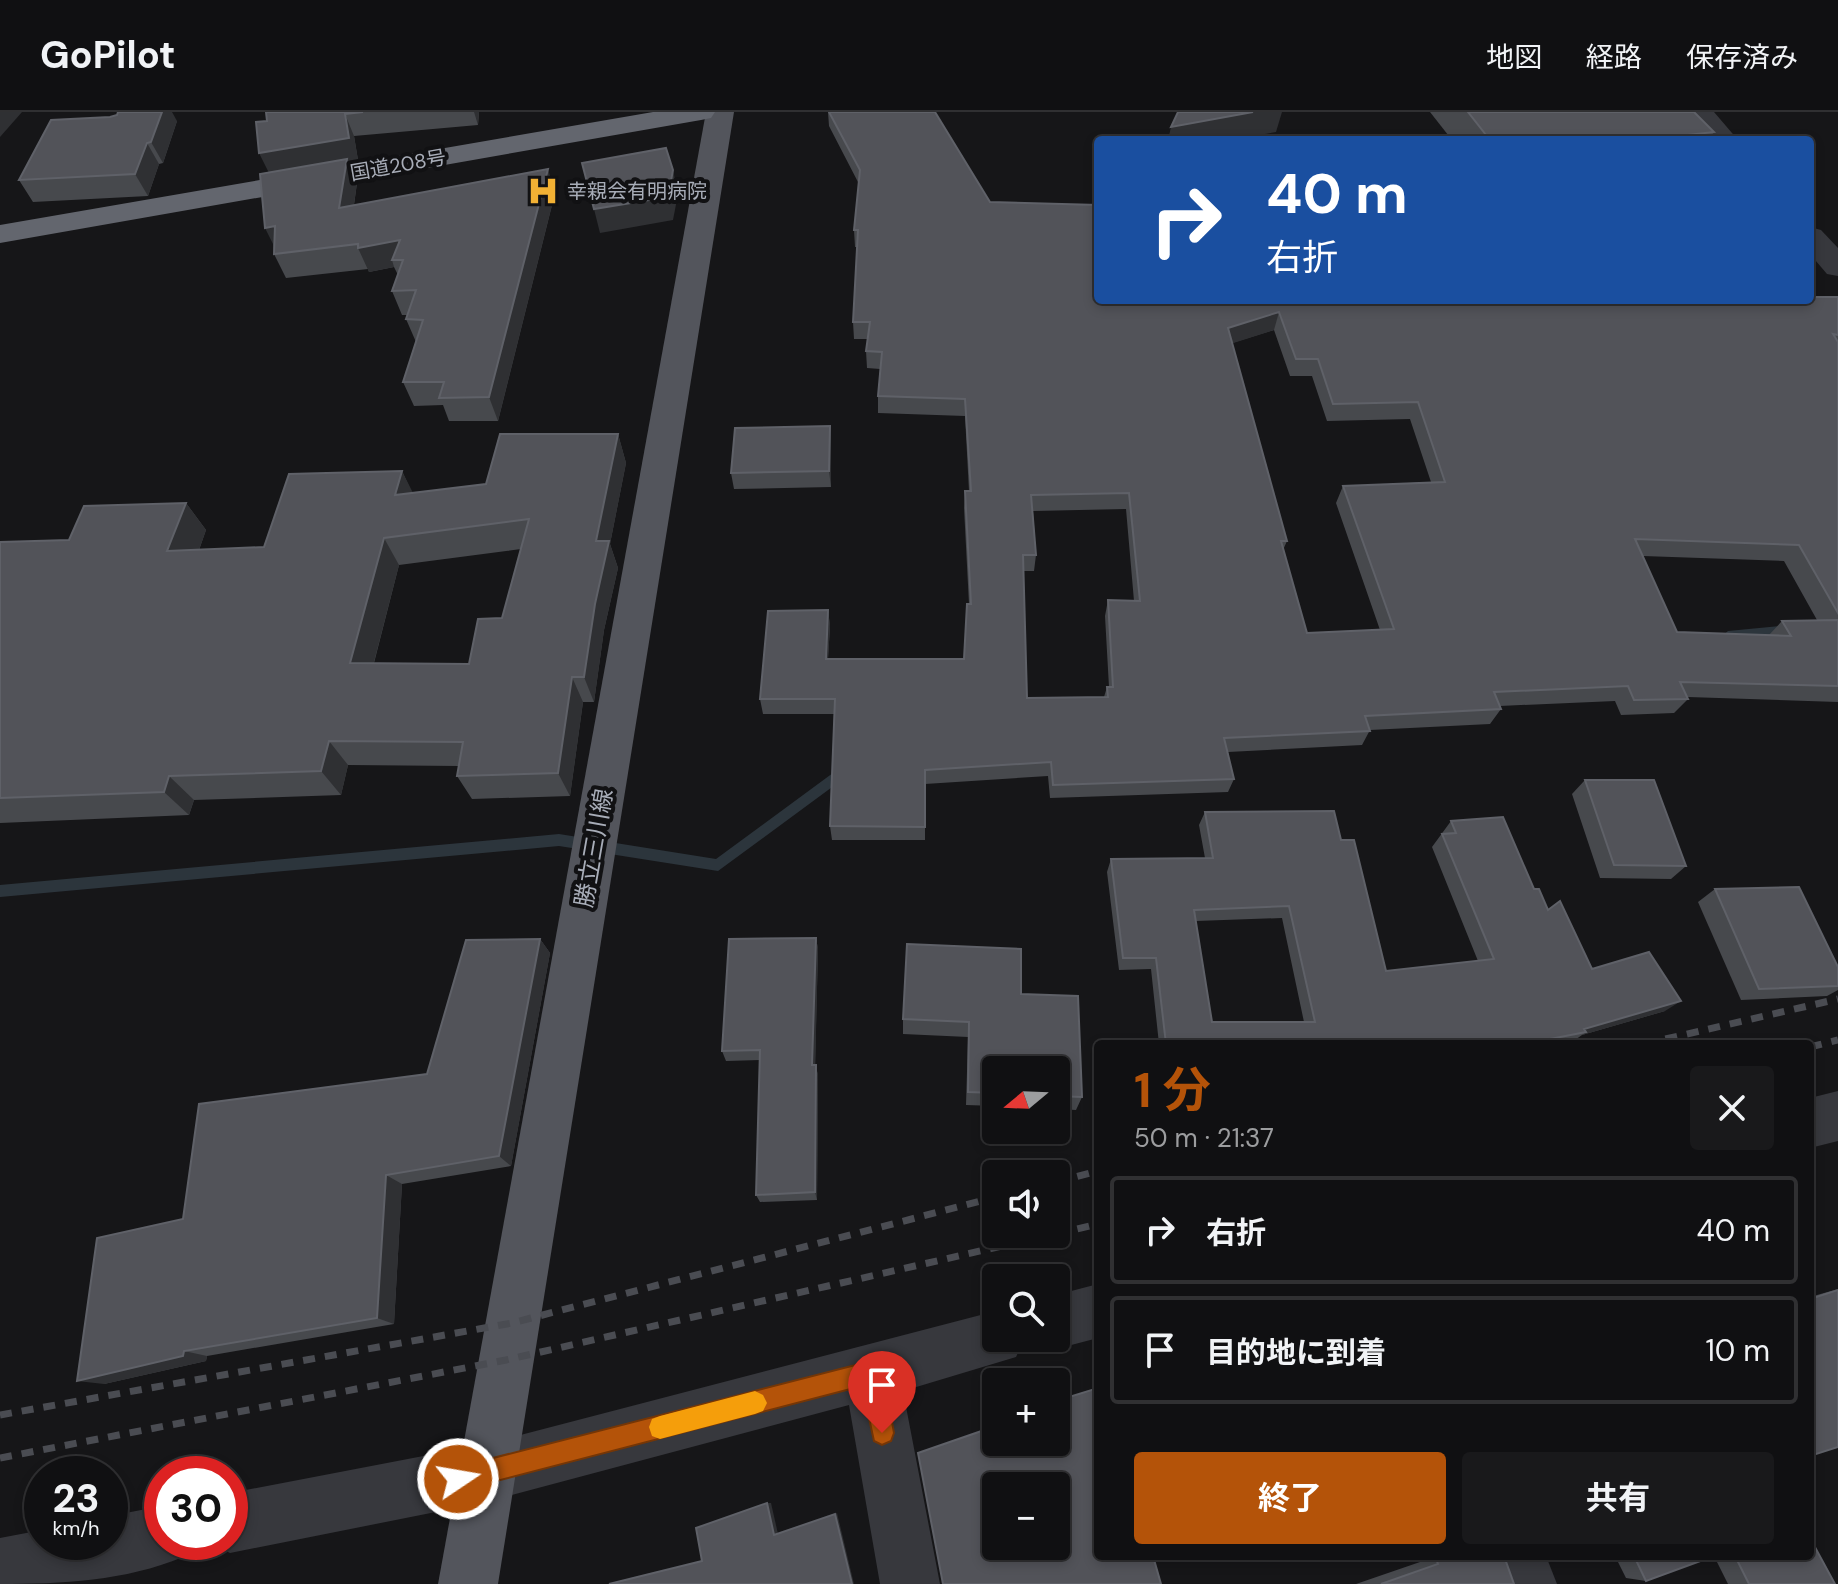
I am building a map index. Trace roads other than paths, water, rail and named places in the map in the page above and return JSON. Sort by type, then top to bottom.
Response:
[{"type":"highway","name":"国道208号","points":[[0,234],[701,112]]},
{"type":"main road","name":"勝立三川線","points":[[468,1584],[720,112]]},
{"type":"street","points":[[1699,112],[1720,136]]},
{"type":"street","points":[[1814,240],[1838,267]]},
{"type":"street","points":[[1814,1122],[1838,1116]]},
{"type":"street","points":[[1070,1318],[1094,1312]]},
{"type":"street","points":[[248,1519],[486,1473],[982,1342]]},
{"type":"street","points":[[871,1372],[910,1584]]},
{"type":"street","points":[[0,1568],[144,1540]]},
{"type":"street","points":[[1518,1560],[1527,1584]]},
{"type":"waterway","points":[[1728,636],[1791,630]]},
{"type":"waterway","points":[[0,891],[559,840],[718,865],[837,776],[849,777]]},
{"type":"railway","points":[[1661,1040],[1838,999]]},
{"type":"railway","points":[[1814,1046],[1838,1040]]},
{"type":"railway","points":[[1070,1178],[1094,1172]]},
{"type":"railway","points":[[0,1415],[512,1323],[982,1201]]},
{"type":"railway","points":[[1070,1231],[1094,1225]]},
{"type":"railway","points":[[0,1458],[506,1360],[993,1248]]},
{"type":"place","name":"幸親会有明病院","points":[[543,191]]}]
